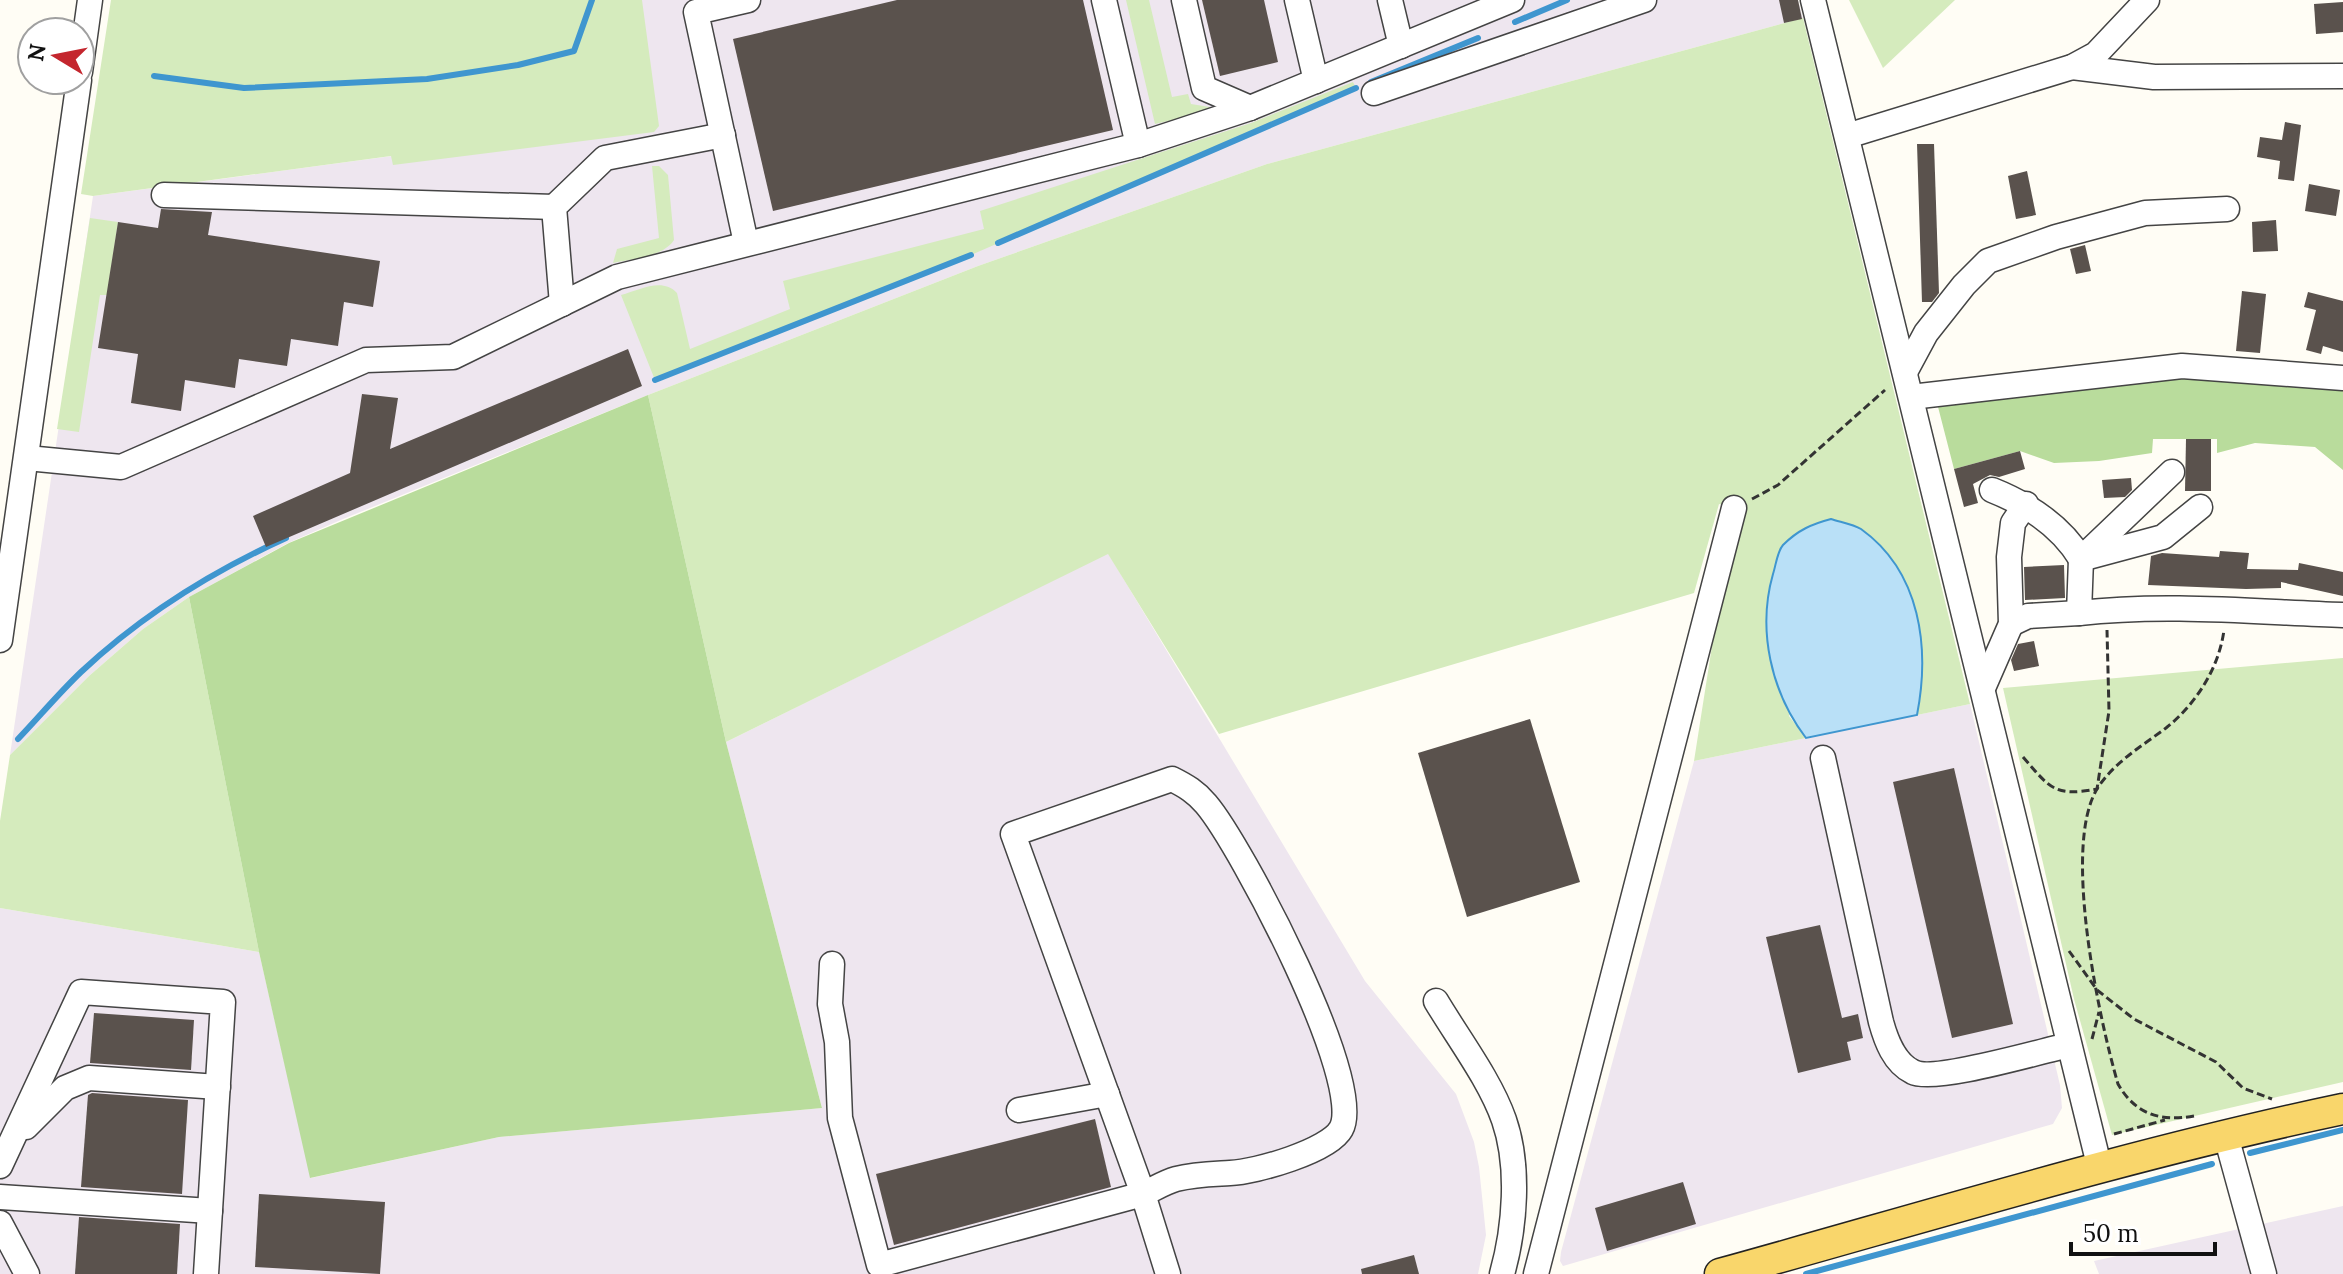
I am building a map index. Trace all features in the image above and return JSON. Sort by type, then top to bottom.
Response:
[{"type":"main road","points":[[1720,1274],[2096,1154],[2226,1136],[2343,1109]]},
{"type":"street","points":[[746,243],[696,12],[748,0]]},
{"type":"street","points":[[1104,0],[1138,145]]},
{"type":"street","points":[[1184,0],[1204,88],[1250,108]]},
{"type":"street","points":[[1297,0],[1316,81]]},
{"type":"street","points":[[1390,0],[1401,46]]},
{"type":"street","points":[[27,458],[121,467],[366,360],[453,357],[617,277],[1138,145],[1250,108],[1512,0]]},
{"type":"street","points":[[1374,93],[1644,0]]},
{"type":"street","points":[[1813,0],[2096,1154]]},
{"type":"street","points":[[1847,136],[2072,67],[2096,54],[2147,0]]},
{"type":"street","points":[[1483,12],[1496,52]]},
{"type":"street","points":[[2072,67],[2154,77],[2343,76]]},
{"type":"street","points":[[0,640],[77,96]]},
{"type":"street","points":[[164,195],[554,207],[605,158],[723,135]]},
{"type":"street","points":[[554,207],[562,304]]},
{"type":"street","points":[[1905,372],[1926,333],[1964,285],[1988,261],[2056,237],[2145,213],[2227,209]]},
{"type":"street","points":[[1911,397],[2182,366],[2343,378]]},
{"type":"street","points":[[2081,559],[2172,472]]},
{"type":"street","points":[[1992,490],[2026,504],[2072,544],[2081,559],[2079,613]]},
{"type":"street","points":[[1983,688],[2011,624],[2009,557],[2013,523],[2026,504]]},
{"type":"street","points":[[2081,559],[2163,537],[2200,507]]},
{"type":"street","points":[[1536,1274],[1734,508]]},
{"type":"street","points":[[2011,624],[2028,616],[2105,610],[2343,615]]},
{"type":"street","points":[[1823,758],[1881,1022],[1886,1040],[1902,1065],[1912,1072],[1937,1075],[2069,1045]]},
{"type":"street","points":[[832,964],[830,1004],[837,1042],[840,1118],[879,1265],[1143,1194],[1174,1179],[1260,1168],[1330,1142],[1342,1129],[1346,1111],[1330,1045],[1274,916],[1232,841],[1208,805],[1192,788],[1172,779],[1013,834],[1143,1194],[1168,1274]]},
{"type":"street","points":[[5,1155],[81,992],[223,1002],[206,1274]]},
{"type":"street","points":[[1436,1001],[1494,1099],[1510,1141],[1513,1161],[1512,1208],[1508,1253],[1502,1274]]},
{"type":"street","points":[[5,1155],[65,1088],[77,1081],[89,1078],[218,1087]]},
{"type":"street","points":[[1019,1110],[1107,1094]]},
{"type":"street","points":[[2226,1136],[2264,1274]]},
{"type":"street","points":[[0,1197],[210,1211]]},
{"type":"street","points":[[0,1223],[27,1274]]},
{"type":"path","points":[[1734,508],[1778,485],[1905,372]]},
{"type":"path","points":[[2105,610],[2110,671],[2109,711],[2097,789],[2089,808],[2081,851],[2097,990],[2118,1084],[2125,1098],[2150,1116],[2168,1119],[2203,1115]]},
{"type":"path","points":[[2019,753],[2048,785],[2063,792],[2097,789],[2123,760],[2181,713],[2204,684],[2222,649],[2227,611]]},
{"type":"path","points":[[2097,990],[2134,1019],[2216,1062],[2243,1088],[2280,1102]]},
{"type":"path","points":[[2257,1102],[2271,1099]]},
{"type":"path","points":[[2096,1154],[2168,1119]]},
{"type":"shaded area","points":[[629,0],[1798,0],[1803,18],[1267,164],[978,266],[343,519],[288,543],[189,597],[143,629],[89,676],[10,755],[93,196],[392,156]]},
{"type":"shaded area","points":[[1108,553],[1365,981],[1456,1094],[1474,1142],[1479,1167],[1486,1235],[1478,1274],[0,1274],[0,908],[259,952],[311,1178],[499,1137],[822,1108],[726,742]]},
{"type":"shaded area","points":[[1970,704],[2060,1085],[2062,1108],[2053,1124],[1563,1266],[1561,1252],[1694,761]]},
{"type":"shaded area","points":[[2343,1206],[2343,1274],[2099,1274],[2094,1261]]},
{"type":"green space","points":[[111,0],[642,0],[659,126],[654,132],[393,165],[391,156],[93,196],[81,194]]},
{"type":"green space","points":[[1126,0],[1149,0],[1172,97],[1188,94],[1191,104],[1222,109],[1155,124]]},
{"type":"green space","points":[[1849,0],[1955,0],[1883,68]]},
{"type":"green space","points":[[1803,18],[1970,704],[1917,715],[1921,678],[1920,637],[1911,597],[1895,563],[1859,528],[1789,716],[1806,738],[1694,761],[1715,627],[1743,510],[1719,504],[1694,593],[1219,734],[1108,554],[726,742],[648,395],[978,266],[1267,164]]},
{"type":"green space","points":[[1353,82],[1356,88],[971,255],[655,380],[621,295],[650,286],[671,288],[677,293],[690,349],[790,309],[783,281],[984,229],[980,211],[1251,123]]},
{"type":"green space","points":[[652,166],[659,166],[668,175],[674,240],[655,254],[613,263],[617,249],[659,238]]},
{"type":"green space","points":[[90,218],[118,222],[107,295],[100,295],[79,432],[57,429]]},
{"type":"green space","points":[[2182,366],[2343,378],[2343,470],[2315,447],[2255,443],[2217,453],[2217,439],[2153,439],[2152,453],[2099,461],[2054,463],[2020,451],[1954,469],[1937,403]]},
{"type":"green space","points":[[648,395],[726,742],[822,1108],[499,1137],[310,1178],[259,952],[189,597],[289,543]]},
{"type":"green space","points":[[189,597],[259,952],[0,908],[0,821],[10,755],[89,676],[143,629]]},
{"type":"green space","points":[[2343,658],[2343,1082],[2112,1135],[2074,999],[2003,688]]},
{"type":"water","points":[[1831,519],[1861,529],[1897,567],[1909,589],[1921,638],[1921,690],[1917,715],[1806,738],[1784,701],[1770,660],[1766,617],[1768,595],[1783,545],[1806,528]]},
{"type":"building","points":[[897,0],[1083,0],[1113,130],[773,211],[733,39]]},
{"type":"building","points":[[1202,0],[1264,0],[1278,62],[1220,76]]},
{"type":"building","points":[[1779,0],[1798,0],[1802,19],[1784,23]]},
{"type":"building","points":[[2343,2],[2343,32],[2316,34],[2314,4]]},
{"type":"building","points":[[2285,122],[2301,125],[2294,181],[2278,179],[2280,161],[2257,157],[2260,137],[2282,140]]},
{"type":"building","points":[[1917,144],[1934,144],[1939,293],[1932,302],[1922,302]]},
{"type":"building","points":[[2027,171],[2036,215],[2016,219],[2008,176]]},
{"type":"building","points":[[2309,184],[2340,190],[2336,216],[2305,211]]},
{"type":"building","points":[[161,209],[212,212],[208,235],[380,261],[373,307],[344,302],[338,346],[291,339],[287,366],[239,359],[235,388],[185,380],[181,411],[131,403],[138,354],[98,348],[118,222],[158,228]]},
{"type":"building","points":[[2276,220],[2278,251],[2253,252],[2252,222]]},
{"type":"building","points":[[2085,245],[2091,271],[2076,274],[2070,249]]},
{"type":"building","points":[[2242,291],[2266,294],[2260,353],[2236,351]]},
{"type":"building","points":[[2308,292],[2343,301],[2343,352],[2323,346],[2321,354],[2306,350],[2316,310],[2304,307]]},
{"type":"building","points":[[628,349],[642,386],[266,547],[253,516],[350,473],[362,394],[398,398],[390,449]]},
{"type":"building","points":[[2186,439],[2211,439],[2211,491],[2185,491]]},
{"type":"building","points":[[2020,451],[2025,469],[1999,477],[1990,475],[1973,484],[1978,503],[1964,507],[1954,469]]},
{"type":"building","points":[[2131,478],[2132,490],[2125,497],[2104,498],[2102,480]]},
{"type":"building","points":[[2220,551],[2249,553],[2247,569],[2298,570],[2299,563],[2343,572],[2343,596],[2281,582],[2281,588],[2246,589],[2148,585],[2151,556],[2162,553],[2219,557]]},
{"type":"building","points":[[2064,565],[2065,598],[2025,600],[2024,567]]},
{"type":"building","points":[[2034,641],[2039,666],[2014,671],[2011,660],[2018,644]]},
{"type":"building","points":[[1530,719],[1580,882],[1467,917],[1418,753]]},
{"type":"building","points":[[1954,768],[2013,1024],[1952,1038],[1893,782]]},
{"type":"building","points":[[1820,925],[1842,1018],[1858,1014],[1863,1038],[1847,1042],[1851,1060],[1798,1073],[1766,937]]},
{"type":"building","points":[[94,1013],[194,1020],[191,1070],[90,1063]]},
{"type":"building","points":[[88,1095],[188,1100],[182,1194],[81,1187]]},
{"type":"building","points":[[1095,1119],[1111,1187],[894,1245],[876,1174]]},
{"type":"building","points":[[1683,1182],[1696,1224],[1607,1251],[1595,1208]]},
{"type":"building","points":[[259,1194],[385,1202],[380,1274],[255,1267]]},
{"type":"building","points":[[79,1217],[180,1224],[177,1274],[75,1274]]},
{"type":"building","points":[[1414,1255],[1419,1274],[1362,1274],[1361,1269]]},
{"type":"waterway","points":[[154,76],[244,88],[427,79],[518,65],[574,51],[592,0]]},
{"type":"waterway","points":[[1515,22],[1567,0]]},
{"type":"waterway","points":[[1371,82],[1478,38]]},
{"type":"waterway","points":[[998,243],[1356,88]]},
{"type":"waterway","points":[[655,380],[971,255]]},
{"type":"waterway","points":[[18,739],[81,672],[128,632],[204,580],[286,538]]},
{"type":"waterway","points":[[2250,1153],[2343,1130]]},
{"type":"waterway","points":[[1806,1274],[2212,1164]]}]
